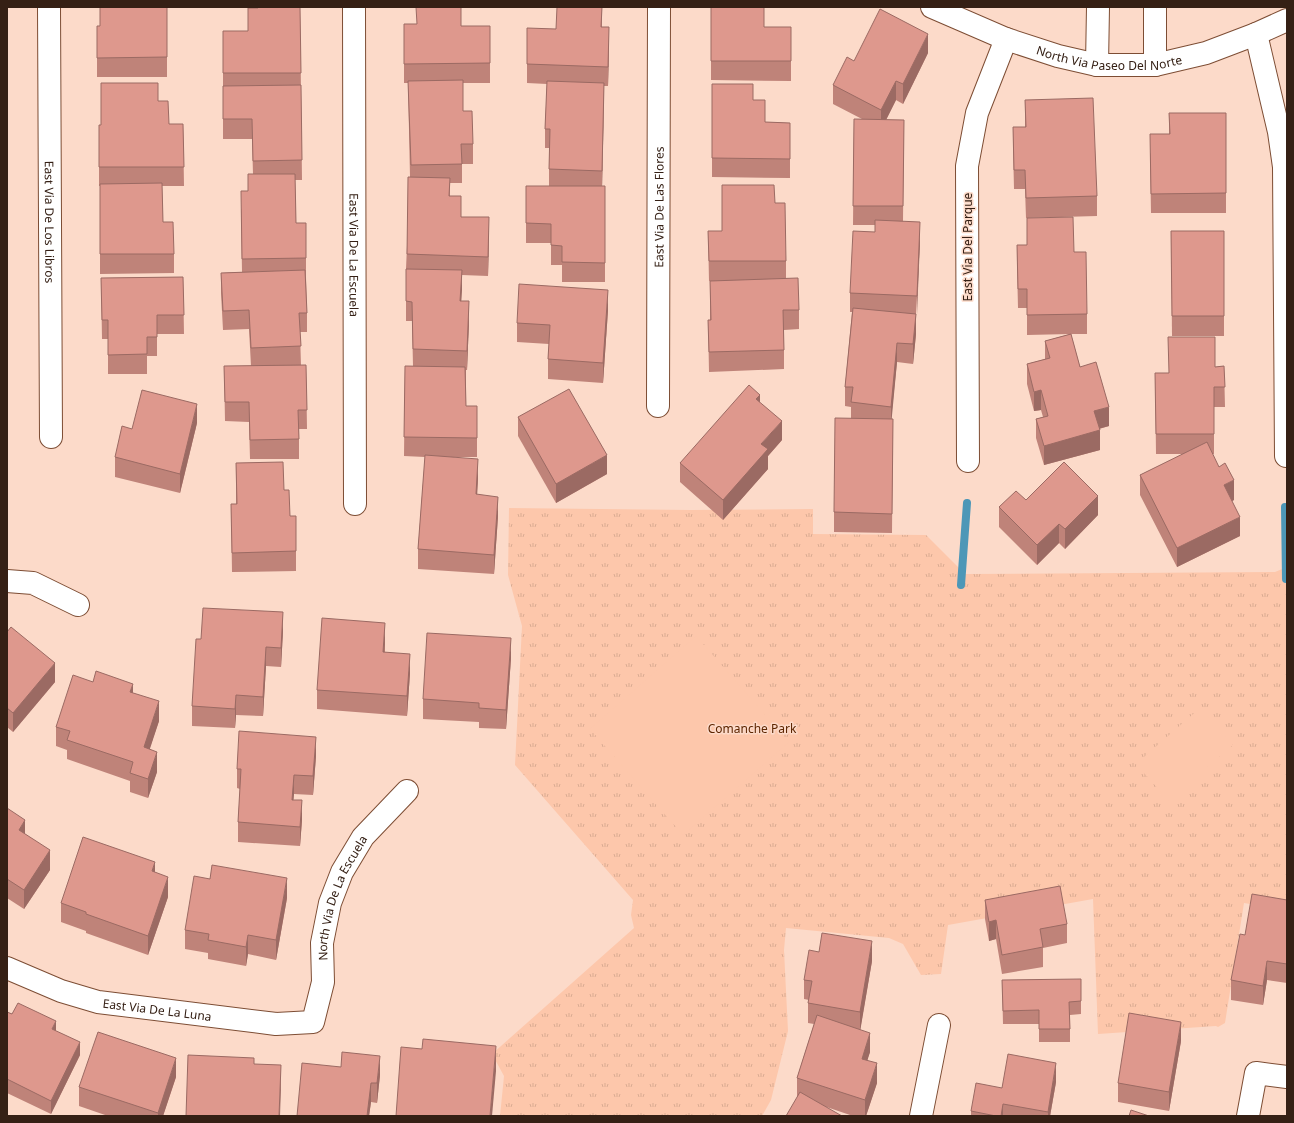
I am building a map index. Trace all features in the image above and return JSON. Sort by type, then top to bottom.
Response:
[{"type":"street","name":"East Via De Los Libros","points":[[49,7],[51,437]]},
{"type":"street","name":"East Via De La Escuela","points":[[354,7],[355,504]]},
{"type":"street","name":"East Via De Las Flores","points":[[658,406],[659,7]]},
{"type":"street","name":"North Via Paseo Del Norte","points":[[932,7],[1006,39],[1058,56],[1097,65],[1155,65],[1206,53],[1256,34],[1287,20]]},
{"type":"street","points":[[1097,65],[1098,7]]},
{"type":"street","points":[[1155,7],[1155,65]]},
{"type":"street","points":[[1256,34],[1279,132],[1284,167],[1286,456]]},
{"type":"street","name":"East Via Del Parque","points":[[968,461],[967,166],[977,113],[1006,39]]},
{"type":"street","points":[[7,581],[32,583],[78,605]]},
{"type":"street","name":"North Via De La Escuela","points":[[313,1022],[323,982],[322,943],[330,903],[342,872],[363,837],[407,791]]},
{"type":"street","name":"East Via De La Luna","points":[[7,968],[61,991],[98,1002],[276,1024],[313,1022]]},
{"type":"street","points":[[922,1116],[939,1025]]},
{"type":"street","points":[[1248,1116],[1256,1073],[1287,1077]]},
{"type":"green space","name":"Comanche Park","points":[[509,508],[691,510],[813,509],[813,534],[926,535],[965,574],[1275,572],[1287,567],[1287,910],[1244,903],[1225,1023],[1218,1027],[1098,1034],[1093,899],[948,925],[941,974],[921,975],[903,944],[889,938],[786,928],[784,950],[788,1031],[771,1100],[762,1116],[500,1116],[504,1076],[492,1054],[634,928],[631,915],[633,900],[515,765],[522,626],[508,575]]},
{"type":"green space","points":[[696,636],[789,742],[683,835],[590,729]]},
{"type":"green space","points":[[1200,708],[1233,745],[1169,801],[1136,764]]},
{"type":"building","points":[[100,7],[167,7],[167,57],[97,58],[97,26],[100,26]]},
{"type":"building","points":[[300,7],[301,73],[223,73],[223,31],[248,31],[248,8]]},
{"type":"building","points":[[416,7],[461,7],[461,26],[490,26],[490,63],[404,64],[404,24],[417,24]]},
{"type":"building","points":[[557,7],[602,7],[601,27],[609,27],[608,67],[527,64],[527,28],[556,29]]},
{"type":"building","points":[[711,7],[764,7],[764,27],[791,27],[791,61],[711,61]]},
{"type":"building","points":[[880,9],[928,34],[903,84],[896,81],[881,110],[833,85],[847,57],[854,61]]},
{"type":"building","points":[[463,80],[463,111],[472,111],[473,144],[461,144],[462,164],[411,165],[408,81]]},
{"type":"building","points":[[547,81],[604,83],[602,171],[549,169],[550,129],[545,129]]},
{"type":"building","points":[[101,83],[158,83],[158,101],[168,101],[169,124],[183,124],[184,167],[99,167]]},
{"type":"building","points":[[712,84],[753,84],[753,100],[765,100],[765,122],[790,123],[790,159],[712,158]]},
{"type":"building","points":[[301,85],[302,160],[253,161],[252,119],[223,119],[223,86]]},
{"type":"building","points":[[1093,98],[1097,196],[1026,198],[1025,170],[1014,170],[1013,127],[1026,127],[1025,100]]},
{"type":"building","points":[[1169,113],[1226,113],[1226,193],[1151,194],[1150,134],[1170,134]]},
{"type":"building","points":[[854,119],[904,120],[903,206],[853,206]]},
{"type":"building","points":[[248,174],[295,174],[296,223],[306,223],[306,258],[242,259],[241,191],[248,191]]},
{"type":"building","points":[[408,177],[450,178],[449,196],[461,196],[461,217],[489,217],[488,257],[407,254]]},
{"type":"building","points":[[162,183],[163,222],[173,222],[174,254],[100,254],[100,184]]},
{"type":"building","points":[[722,185],[774,185],[775,203],[785,203],[786,261],[709,261],[708,231],[722,231]]},
{"type":"building","points":[[526,186],[605,186],[605,263],[562,262],[562,246],[551,245],[551,224],[526,223]]},
{"type":"building","points":[[1073,217],[1074,252],[1086,252],[1087,314],[1027,315],[1027,289],[1018,289],[1017,245],[1027,245],[1027,218]]},
{"type":"building","points":[[875,220],[920,222],[917,296],[850,293],[853,231],[875,232]]},
{"type":"building","points":[[1171,231],[1224,231],[1224,316],[1172,316]]},
{"type":"building","points":[[406,269],[462,270],[460,301],[469,301],[467,351],[413,349],[412,302],[406,301]]},
{"type":"building","points":[[305,270],[307,313],[299,313],[301,346],[251,348],[249,310],[223,311],[221,273]]},
{"type":"building","points":[[183,277],[184,315],[157,315],[157,337],[147,337],[147,354],[108,355],[108,320],[102,320],[101,278]]},
{"type":"building","points":[[798,278],[799,310],[783,310],[784,350],[709,352],[708,320],[711,320],[710,281]]},
{"type":"building","points":[[519,284],[608,290],[603,363],[548,359],[550,325],[517,323]]},
{"type":"building","points":[[853,308],[916,314],[913,344],[897,343],[891,407],[851,402],[853,387],[845,387]]},
{"type":"building","points":[[1071,334],[1080,367],[1096,362],[1109,407],[1094,411],[1100,430],[1044,446],[1036,419],[1048,416],[1041,390],[1034,392],[1027,364],[1050,358],[1045,341]]},
{"type":"building","points":[[1168,337],[1215,337],[1215,367],[1224,366],[1225,387],[1214,387],[1214,434],[1156,434],[1155,373],[1169,373]]},
{"type":"building","points":[[306,365],[307,410],[298,410],[299,439],[250,440],[249,402],[225,402],[224,366]]},
{"type":"building","points":[[405,366],[465,367],[466,406],[477,406],[477,438],[404,437]]},
{"type":"building","points":[[749,385],[760,395],[756,399],[782,421],[761,444],[768,449],[723,500],[680,463]]},
{"type":"building","points":[[569,389],[607,455],[556,484],[518,417]]},
{"type":"building","points":[[142,390],[197,404],[180,474],[115,457],[122,426],[132,429]]},
{"type":"building","points":[[835,418],[893,419],[892,514],[834,512]]},
{"type":"building","points":[[1207,442],[1219,467],[1225,463],[1234,480],[1224,485],[1240,517],[1177,548],[1140,475]]},
{"type":"building","points":[[425,455],[478,459],[476,494],[498,497],[494,555],[418,549]]},
{"type":"building","points":[[283,462],[284,490],[289,490],[290,516],[296,516],[296,551],[232,553],[231,504],[237,504],[236,463]]},
{"type":"building","points":[[1064,462],[1098,496],[1065,529],[1059,524],[1037,545],[999,507],[1016,491],[1026,500]]},
{"type":"building","points":[[203,608],[283,612],[281,648],[266,647],[263,697],[236,695],[235,709],[192,706],[196,639],[201,639]]},
{"type":"building","points":[[322,618],[385,623],[383,652],[410,654],[407,696],[317,690]]},
{"type":"building","points":[[11,627],[55,663],[13,713],[7,708],[7,632]]},
{"type":"building","points":[[427,633],[511,638],[506,710],[479,708],[479,703],[423,699]]},
{"type":"building","points":[[96,671],[133,684],[130,692],[159,701],[144,747],[157,752],[148,779],[130,773],[133,762],[67,740],[70,731],[56,727],[73,675],[93,682]]},
{"type":"building","points":[[239,731],[316,737],[313,776],[294,775],[292,800],[302,800],[300,827],[238,822],[241,769],[237,769]]},
{"type":"building","points":[[7,808],[25,820],[19,830],[50,850],[24,890],[7,879]]},
{"type":"building","points":[[83,837],[155,862],[152,871],[168,877],[148,936],[86,914],[86,912],[61,903]]},
{"type":"building","points":[[212,865],[287,878],[276,940],[248,935],[246,947],[208,940],[209,934],[185,930],[194,876],[210,879]]},
{"type":"building","points":[[1060,886],[1067,924],[1040,929],[1043,947],[1002,955],[996,920],[989,922],[985,900]]},
{"type":"building","points":[[1252,894],[1287,900],[1287,964],[1267,961],[1263,986],[1231,980],[1240,934],[1245,935]]},
{"type":"building","points":[[822,933],[872,941],[860,1012],[808,1003],[812,981],[804,980],[809,950],[819,952]]},
{"type":"building","points":[[1081,979],[1081,1001],[1069,1002],[1070,1029],[1039,1029],[1039,1010],[1003,1011],[1002,980]]},
{"type":"building","points":[[18,1003],[56,1021],[52,1029],[80,1042],[51,1101],[7,1079],[7,1012],[12,1014]]},
{"type":"building","points":[[1129,1013],[1181,1022],[1169,1092],[1118,1083]]},
{"type":"building","points":[[817,1015],[870,1033],[862,1059],[877,1063],[865,1100],[797,1078]]},
{"type":"building","points":[[98,1032],[176,1058],[158,1113],[79,1087]]},
{"type":"building","points":[[423,1039],[496,1046],[490,1116],[396,1116],[401,1047],[422,1049]]},
{"type":"building","points":[[342,1052],[380,1056],[377,1083],[371,1083],[367,1116],[297,1116],[302,1063],[341,1067]]},
{"type":"building","points":[[1008,1054],[1056,1063],[1048,1112],[1003,1104],[1001,1116],[971,1111],[976,1083],[1002,1088]]},
{"type":"building","points":[[188,1055],[254,1058],[254,1064],[281,1065],[279,1116],[186,1116]]},
{"type":"building","points":[[800,1092],[842,1116],[786,1116]]},
{"type":"building","points":[[1131,1110],[1149,1116],[1129,1116]]},
{"type":"waterway","points":[[961,585],[967,503]]},
{"type":"waterway","points":[[1285,507],[1286,579]]}]
